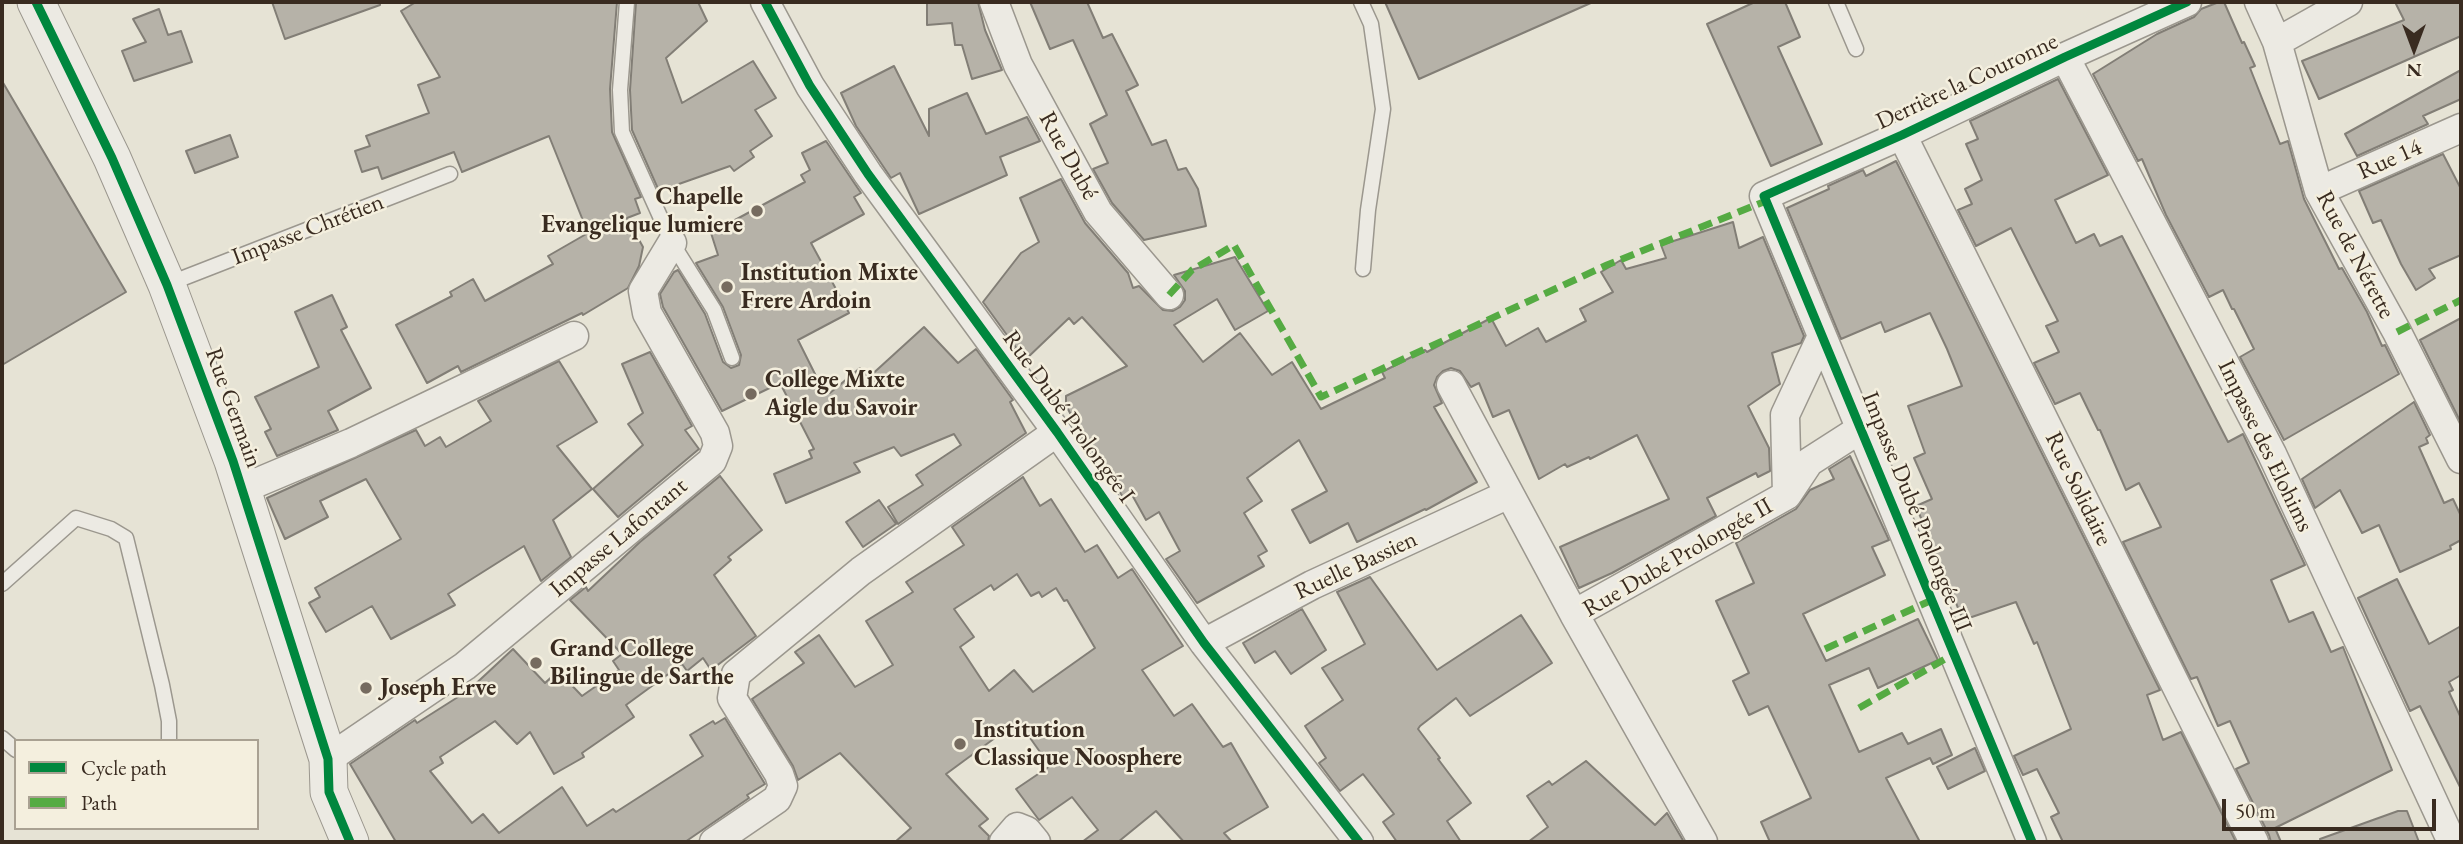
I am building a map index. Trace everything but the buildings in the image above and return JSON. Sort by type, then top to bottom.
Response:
[{"type":"street","name":"Rue Germain","points":[[36,2],[112,158],[167,285],[242,489],[328,759],[329,792],[350,842]]},
{"type":"street","name":"Rue Dubé Prolongée I","points":[[765,2],[810,86],[868,174],[1057,432],[1204,643],[1359,842]]},
{"type":"street","name":"Rue Dubé","points":[[994,2],[1018,65],[1098,212],[1169,295]]},
{"type":"street","name":"Derrière la Couronne","points":[[1764,196],[2187,2]]},
{"type":"street","name":"Rue de Nérette","points":[[2259,2],[2277,42],[2319,191],[2397,332],[2461,459]]},
{"type":"street","points":[[2277,42],[2348,2]]},
{"type":"street","name":"Impasse des Elohims","points":[[2064,57],[2272,454],[2452,842]]},
{"type":"street","name":"Rue 14","points":[[2319,191],[2461,128]]},
{"type":"street","name":"Rue Solidaire","points":[[1902,135],[2254,842]]},
{"type":"street","name":"Impasse Dubé Prolongée III","points":[[1764,196],[2032,842]]},
{"type":"street","name":"Impasse Lafontant","points":[[328,759],[464,666],[712,461],[718,446],[715,433],[647,313],[643,291],[672,243]]},
{"type":"street","points":[[242,489],[352,443],[574,335]]},
{"type":"street","name":"Rue Dubé Prolongée II","points":[[1703,842],[1574,614],[1787,495],[1785,415],[1822,337]]},
{"type":"street","points":[[1451,385],[1574,614]]},
{"type":"street","points":[[1787,495],[1809,462],[1862,428]]},
{"type":"street","points":[[717,842],[777,799],[783,786],[779,774],[732,698],[736,674],[861,571],[1057,432]]},
{"type":"street","name":"Ruelle Bassien","points":[[1204,643],[1312,585],[1509,494]]},
{"type":"street","points":[[1004,842],[1017,827],[1027,831],[1036,842]]},
{"type":"lane","points":[[627,2],[620,90],[622,132],[672,243],[714,310],[732,358]]},
{"type":"lane","points":[[1361,2],[1371,24],[1383,109],[1368,210],[1363,269]]},
{"type":"lane","points":[[1836,2],[1856,49]]},
{"type":"lane","name":"Impasse Chrétien","points":[[167,285],[450,174]]},
{"type":"lane","points":[[2,584],[76,518],[111,529],[126,538],[162,685],[169,720],[169,739]]},
{"type":"marked path","points":[[1169,295],[1192,270],[1234,245],[1321,397],[1607,265],[1766,201]]},
{"type":"marked path","points":[[2397,332],[2461,300]]},
{"type":"marked path","points":[[1825,649],[1932,600]]},
{"type":"marked path","points":[[1859,708],[1954,654]]},
{"type":"cycle path","points":[[36,2],[112,158],[167,285],[233,461],[328,759],[329,792],[350,842]]},
{"type":"cycle path","points":[[765,2],[810,86],[868,174],[1057,432],[1204,643],[1359,842]]},
{"type":"cycle path","points":[[2032,842],[1764,196],[2187,2]]},
{"type":"place","name":"Chapelle Evangelique lumiere","points":[[757,211]]},
{"type":"place","name":"Institution Mixte Frere Ardoin","points":[[727,287]]},
{"type":"place","name":"College Mixte Aigle du Savoir","points":[[751,394]]},
{"type":"place","name":"Grand College Bilingue de Sarthe","points":[[536,663]]},
{"type":"place","name":"Joseph Erve","points":[[366,688]]},
{"type":"place","name":"Institution Classique Noosphere","points":[[960,744]]}]
